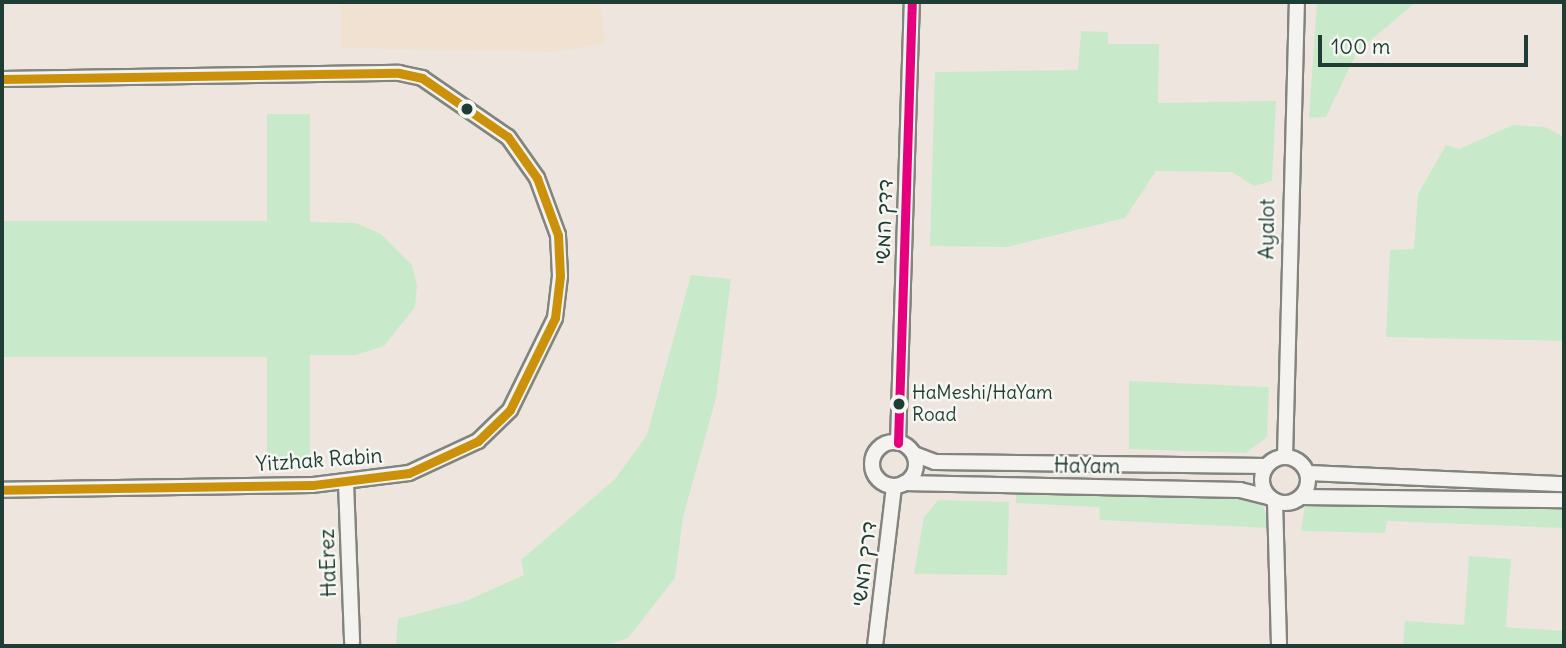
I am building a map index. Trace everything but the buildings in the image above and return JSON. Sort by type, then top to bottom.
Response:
[{"type":"street","name":"דדך המשי","points":[[898,443],[912,2]]},
{"type":"street","name":"Ayalot","points":[[1285,457],[1297,2]]},
{"type":"street","name":"Yitzhak Rabin","points":[[2,79],[399,73],[422,78],[508,137],[537,178],[558,235],[555,318],[533,374],[510,410],[478,441],[409,473],[346,483],[2,490]]},
{"type":"street","points":[[898,443],[914,454],[915,471],[899,485],[879,479],[872,464],[881,446],[898,443]]},
{"type":"street","name":"HaYam","points":[[914,454],[935,462],[1266,466]]},
{"type":"street","points":[[1279,646],[1280,546],[1272,499],[1262,484],[1266,466],[1285,457],[1308,472],[1564,484]]},
{"type":"street","points":[[1280,546],[1286,517],[1301,498],[1308,472]]},
{"type":"street","name":"HaErez","points":[[346,483],[352,642]]},
{"type":"street","name":"HaYam","points":[[899,485],[1240,490],[1272,499]]},
{"type":"street","name":"דרך המשי","points":[[875,646],[899,485]]},
{"type":"street","points":[[1272,499],[1564,500]]},
{"type":"shaded area","points":[[341,2],[600,2],[605,43],[555,52],[341,48]]},
{"type":"green space","points":[[1317,2],[1416,2],[1357,52],[1326,117],[1309,118]]},
{"type":"green space","points":[[1081,31],[1108,32],[1108,44],[1159,44],[1158,103],[1276,101],[1272,181],[1254,186],[1232,172],[1156,171],[1125,218],[1007,247],[930,246],[935,72],[1078,70]]},
{"type":"green space","points":[[267,114],[310,114],[310,222],[356,223],[381,234],[412,265],[417,285],[415,307],[384,346],[356,355],[310,355],[310,461],[267,462],[267,357],[2,357],[2,221],[267,221]]},
{"type":"green space","points":[[1513,125],[1545,127],[1564,137],[1564,341],[1386,337],[1390,250],[1414,249],[1418,194],[1446,145],[1459,149]]},
{"type":"green space","points":[[691,275],[731,279],[716,398],[683,517],[675,578],[628,638],[604,646],[396,646],[398,619],[466,601],[524,575],[521,560],[615,479],[647,435]]},
{"type":"green space","points":[[1129,381],[1269,387],[1267,437],[1246,453],[1129,449]]},
{"type":"green space","points":[[1016,488],[1233,494],[1263,505],[1270,528],[1100,520],[1099,507],[1016,503]]},
{"type":"green space","points":[[938,500],[1009,502],[1007,575],[914,574],[924,517]]},
{"type":"green space","points":[[1305,504],[1564,506],[1564,528],[1387,521],[1385,533],[1301,531]]},
{"type":"green space","points":[[1469,556],[1511,559],[1506,627],[1564,631],[1564,646],[1403,646],[1405,621],[1464,625]]},
{"type":"transit line","points":[[898,443],[912,2]]},
{"type":"transit line","points":[[2,79],[399,73],[422,78],[508,137],[537,178],[558,235],[560,276],[555,318],[510,410],[478,441],[409,473],[312,485],[2,490]]},
{"type":"place","name":"HaMeshi/HaYam Road","points":[[899,404]]}]
